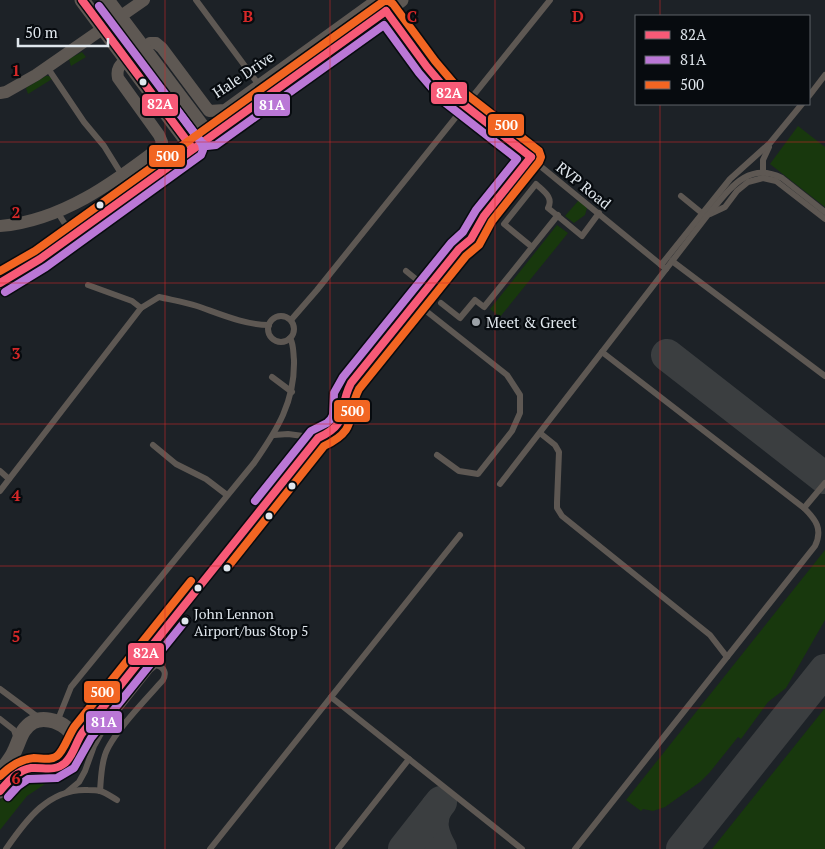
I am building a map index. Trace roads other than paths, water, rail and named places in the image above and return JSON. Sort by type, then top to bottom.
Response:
[{"type":"street","points":[[82,0],[193,149]]},
{"type":"street","points":[[106,0],[210,137]]},
{"type":"street","points":[[0,93],[6,92],[47,67],[144,0]]},
{"type":"street","points":[[0,283],[40,259],[210,137],[263,91],[382,5],[401,0]]},
{"type":"street","name":"Hale Drive","points":[[142,48],[150,43],[156,43],[162,48],[209,111],[225,110],[263,91]]},
{"type":"street","points":[[0,226],[33,221],[58,213],[122,175],[160,147],[162,142],[159,135],[118,78],[118,66],[127,59]]},
{"type":"street","points":[[0,772],[8,762],[26,727],[34,722],[49,721],[70,730],[74,735],[73,753],[62,766],[53,770],[36,768],[22,771],[13,776],[0,791]]},
{"type":"lane","points":[[196,0],[263,91]]},
{"type":"lane","points":[[290,320],[317,290],[550,0]]},
{"type":"lane","name":"RVP Road","points":[[382,5],[427,67],[450,94],[664,267]]},
{"type":"lane","points":[[47,67],[84,122],[104,146],[122,175]]},
{"type":"lane","points":[[810,95],[825,75]]},
{"type":"lane","points":[[500,484],[602,352],[730,179],[770,144],[801,105]]},
{"type":"lane","points":[[763,172],[763,160],[770,144]]},
{"type":"lane","points":[[274,435],[288,434],[318,438],[333,432],[342,418],[344,396],[351,383],[459,249],[460,240],[474,223],[484,216],[530,157]]},
{"type":"lane","points":[[664,267],[672,261],[704,214],[738,180],[753,173],[775,174],[825,212]]},
{"type":"lane","points":[[704,214],[725,207],[737,191],[748,182],[763,178],[776,181],[825,219]]},
{"type":"lane","points":[[532,247],[504,224],[536,184],[549,196],[550,204],[548,208],[582,236],[599,213]]},
{"type":"lane","points":[[681,196],[704,214]]},
{"type":"lane","points":[[58,213],[72,236]]},
{"type":"lane","points":[[441,302],[460,318],[475,300],[484,307],[558,215]]},
{"type":"lane","points":[[672,261],[825,376]]},
{"type":"lane","points":[[406,271],[427,288]]},
{"type":"lane","points":[[88,285],[132,301],[141,308]]},
{"type":"lane","points":[[0,491],[141,308],[159,297],[195,305],[260,325],[269,325]]},
{"type":"lane","points":[[416,303],[507,375],[520,395],[520,413],[512,431],[478,474],[459,472],[437,455]]},
{"type":"lane","points":[[278,316],[283,316],[290,320],[294,328],[290,338],[281,342],[274,339],[269,333],[269,325],[278,316]]},
{"type":"lane","points":[[0,689],[35,716],[49,721],[71,687],[274,435],[292,392],[294,366],[293,344],[290,338]]},
{"type":"lane","points":[[575,849],[815,546],[819,538],[817,524],[804,508],[602,352]]},
{"type":"lane","points":[[272,377],[292,392]]},
{"type":"lane","points":[[540,433],[555,445],[559,452],[557,508],[562,516],[710,635],[726,657]]},
{"type":"lane","points":[[75,744],[318,438]]},
{"type":"lane","points":[[153,446],[176,464],[206,479],[227,495]]},
{"type":"lane","points":[[0,471],[10,479]]},
{"type":"lane","points":[[804,508],[825,483]]},
{"type":"lane","points":[[210,849],[460,535]]},
{"type":"lane","points":[[67,792],[79,782],[94,746],[104,728],[150,670],[156,665],[161,666],[165,674],[163,680],[118,733],[108,748],[102,770],[100,791]]},
{"type":"lane","points":[[331,697],[522,849]]},
{"type":"lane","points":[[0,719],[14,730],[17,743]]},
{"type":"lane","points":[[338,849],[409,759]]},
{"type":"lane","points":[[6,849],[22,826],[41,806],[59,795],[80,790],[100,791],[117,800]]},
{"type":"place","name":"Meet & Greet","points":[[476,322]]},
{"type":"place","name":"John Lennon Airport/bus Stop 5","points":[[185,621]]}]
